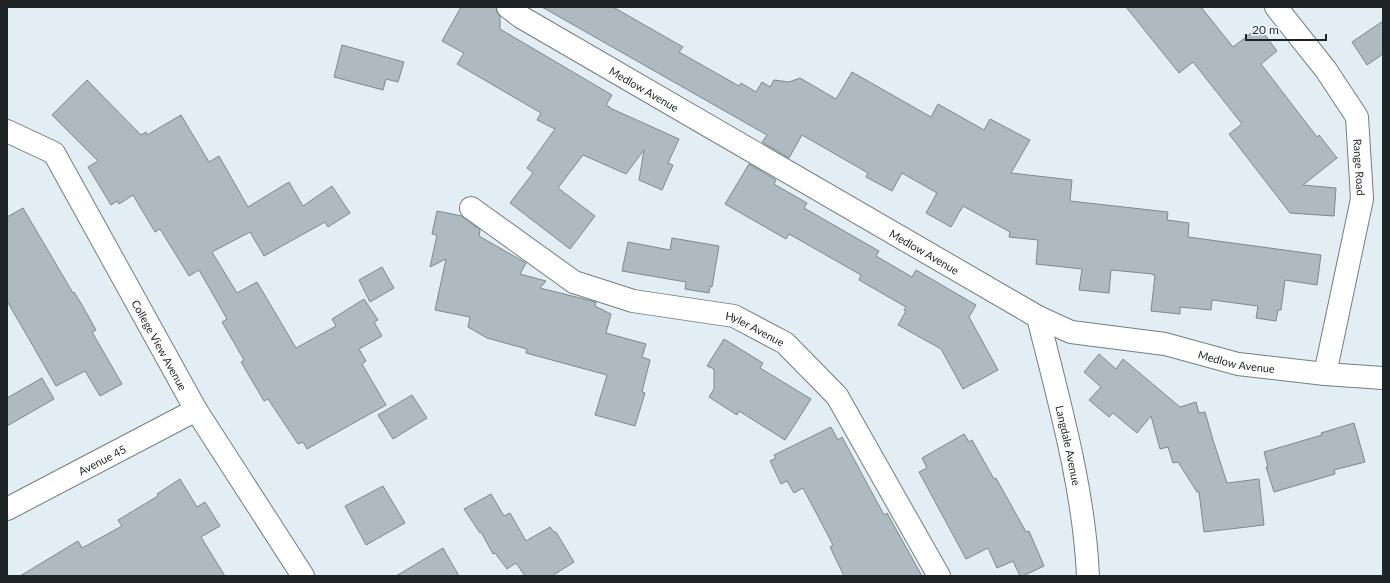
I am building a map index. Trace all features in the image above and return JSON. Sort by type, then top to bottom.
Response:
[{"type":"street","name":"Medlow Avenue","points":[[508,7],[521,17],[1038,317],[1071,332],[1165,344],[1238,364],[1325,374],[1383,378]]},
{"type":"street","name":"Range Road","points":[[1276,7],[1326,70],[1357,117],[1362,199],[1325,374]]},
{"type":"street","name":"College View Avenue","points":[[7,131],[54,153],[196,410],[303,576]]},
{"type":"street","name":"Hyler Avenue","points":[[471,208],[574,282],[633,301],[734,316],[786,344],[837,396],[939,576]]},
{"type":"street","name":"Langdale Avenue","points":[[1038,317],[1076,475],[1087,556],[1088,576]]},
{"type":"street","name":"Avenue 45","points":[[7,509],[196,410]]},
{"type":"building","points":[[461,7],[496,7],[500,16],[500,29],[612,95],[606,105],[610,108],[679,139],[668,163],[673,165],[662,190],[639,180],[644,150],[626,174],[583,155],[558,188],[595,216],[570,249],[510,203],[533,173],[527,168],[555,129],[537,120],[541,113],[457,64],[464,53],[442,41]]},
{"type":"building","points":[[542,7],[613,7],[683,47],[679,52],[739,86],[741,83],[756,92],[762,82],[770,87],[774,80],[789,82],[800,78],[836,99],[852,72],[931,117],[938,104],[984,130],[990,119],[1030,140],[1011,173],[1072,180],[1070,201],[1168,212],[1167,220],[1189,223],[1188,237],[1321,255],[1317,285],[1285,280],[1281,310],[1278,310],[1276,321],[1256,318],[1258,306],[1212,300],[1211,310],[1180,307],[1180,314],[1151,311],[1155,275],[1153,274],[1111,270],[1109,293],[1079,290],[1082,269],[1036,264],[1038,240],[1009,237],[1010,232],[963,206],[951,227],[926,213],[937,193],[902,173],[892,191],[866,177],[868,173],[802,135],[789,158],[762,142],[767,135]]},
{"type":"building","points":[[1126,7],[1201,7],[1233,47],[1259,27],[1277,51],[1261,64],[1317,137],[1319,135],[1337,158],[1303,185],[1336,188],[1334,216],[1290,213],[1229,134],[1242,124],[1193,62],[1179,73]]},
{"type":"building","points":[[1383,21],[1383,54],[1367,65],[1352,42]]},
{"type":"building","points":[[342,45],[404,62],[398,82],[386,79],[383,90],[334,77]]},
{"type":"building","points":[[87,80],[141,135],[146,132],[147,135],[181,115],[209,162],[219,156],[248,207],[289,182],[303,206],[332,186],[350,213],[328,227],[325,222],[264,256],[250,232],[212,252],[237,293],[257,282],[296,348],[336,326],[332,319],[364,299],[378,320],[374,322],[382,336],[359,349],[366,361],[362,364],[386,405],[307,449],[303,442],[298,444],[268,399],[264,401],[241,362],[244,360],[222,322],[227,319],[199,270],[189,276],[160,229],[155,232],[133,195],[119,204],[117,201],[111,205],[88,167],[98,161],[52,115]]},
{"type":"building","points":[[749,164],[776,180],[774,184],[807,203],[804,208],[879,251],[876,256],[912,277],[916,270],[976,305],[969,317],[998,370],[963,389],[941,349],[898,325],[906,311],[904,310],[906,307],[859,280],[861,275],[789,234],[786,239],[725,204]]},
{"type":"building","points":[[23,208],[73,293],[74,292],[82,305],[96,330],[92,332],[122,384],[100,396],[85,371],[56,386],[7,301],[7,217]]},
{"type":"building","points":[[437,211],[462,216],[480,230],[479,236],[526,263],[520,274],[546,281],[540,288],[596,302],[595,306],[611,314],[606,333],[646,344],[642,357],[650,360],[642,392],[645,393],[635,426],[595,415],[607,375],[526,353],[527,349],[487,338],[468,327],[470,317],[435,310],[446,259],[430,267],[437,235],[432,234]]},
{"type":"building","points":[[672,238],[719,246],[712,287],[710,286],[709,293],[685,289],[686,282],[622,271],[628,242],[670,250]]},
{"type":"building","points":[[382,267],[394,288],[370,302],[359,280]]},
{"type":"building","points":[[724,339],[763,363],[760,368],[811,399],[785,440],[739,411],[737,415],[709,397],[714,389],[714,369],[707,366]]},
{"type":"building","points":[[1099,354],[1116,369],[1123,359],[1180,407],[1196,402],[1199,413],[1205,412],[1227,483],[1259,479],[1264,525],[1204,532],[1199,492],[1197,492],[1178,462],[1173,463],[1168,447],[1160,449],[1151,416],[1137,433],[1113,413],[1109,417],[1089,400],[1101,387],[1084,372]]},
{"type":"building","points":[[42,378],[54,399],[7,426],[7,398]]},
{"type":"building","points":[[412,395],[427,418],[393,439],[378,415]]},
{"type":"building","points":[[1354,423],[1365,462],[1334,470],[1335,474],[1274,492],[1266,467],[1268,467],[1264,452],[1322,435],[1321,433]]},
{"type":"building","points":[[831,427],[838,440],[842,437],[884,515],[887,513],[922,576],[844,576],[830,547],[833,545],[803,488],[794,493],[787,481],[781,484],[770,461],[776,458],[774,455]]},
{"type":"building","points":[[964,434],[969,442],[972,440],[994,479],[996,478],[1026,532],[1029,531],[1044,566],[1020,576],[1013,561],[997,568],[988,548],[966,559],[919,472],[927,468],[922,458]]},
{"type":"building","points":[[180,479],[197,507],[205,502],[220,526],[201,537],[225,576],[20,576],[78,541],[82,548],[122,526],[118,520],[158,496],[157,494]]},
{"type":"building","points":[[383,486],[405,523],[366,545],[345,506]]},
{"type":"building","points":[[491,494],[504,516],[510,513],[526,541],[550,527],[554,532],[556,532],[574,562],[552,576],[525,576],[516,563],[507,569],[495,553],[493,554],[481,532],[480,533],[464,509]]},
{"type":"building","points":[[443,548],[459,576],[396,576]]}]
